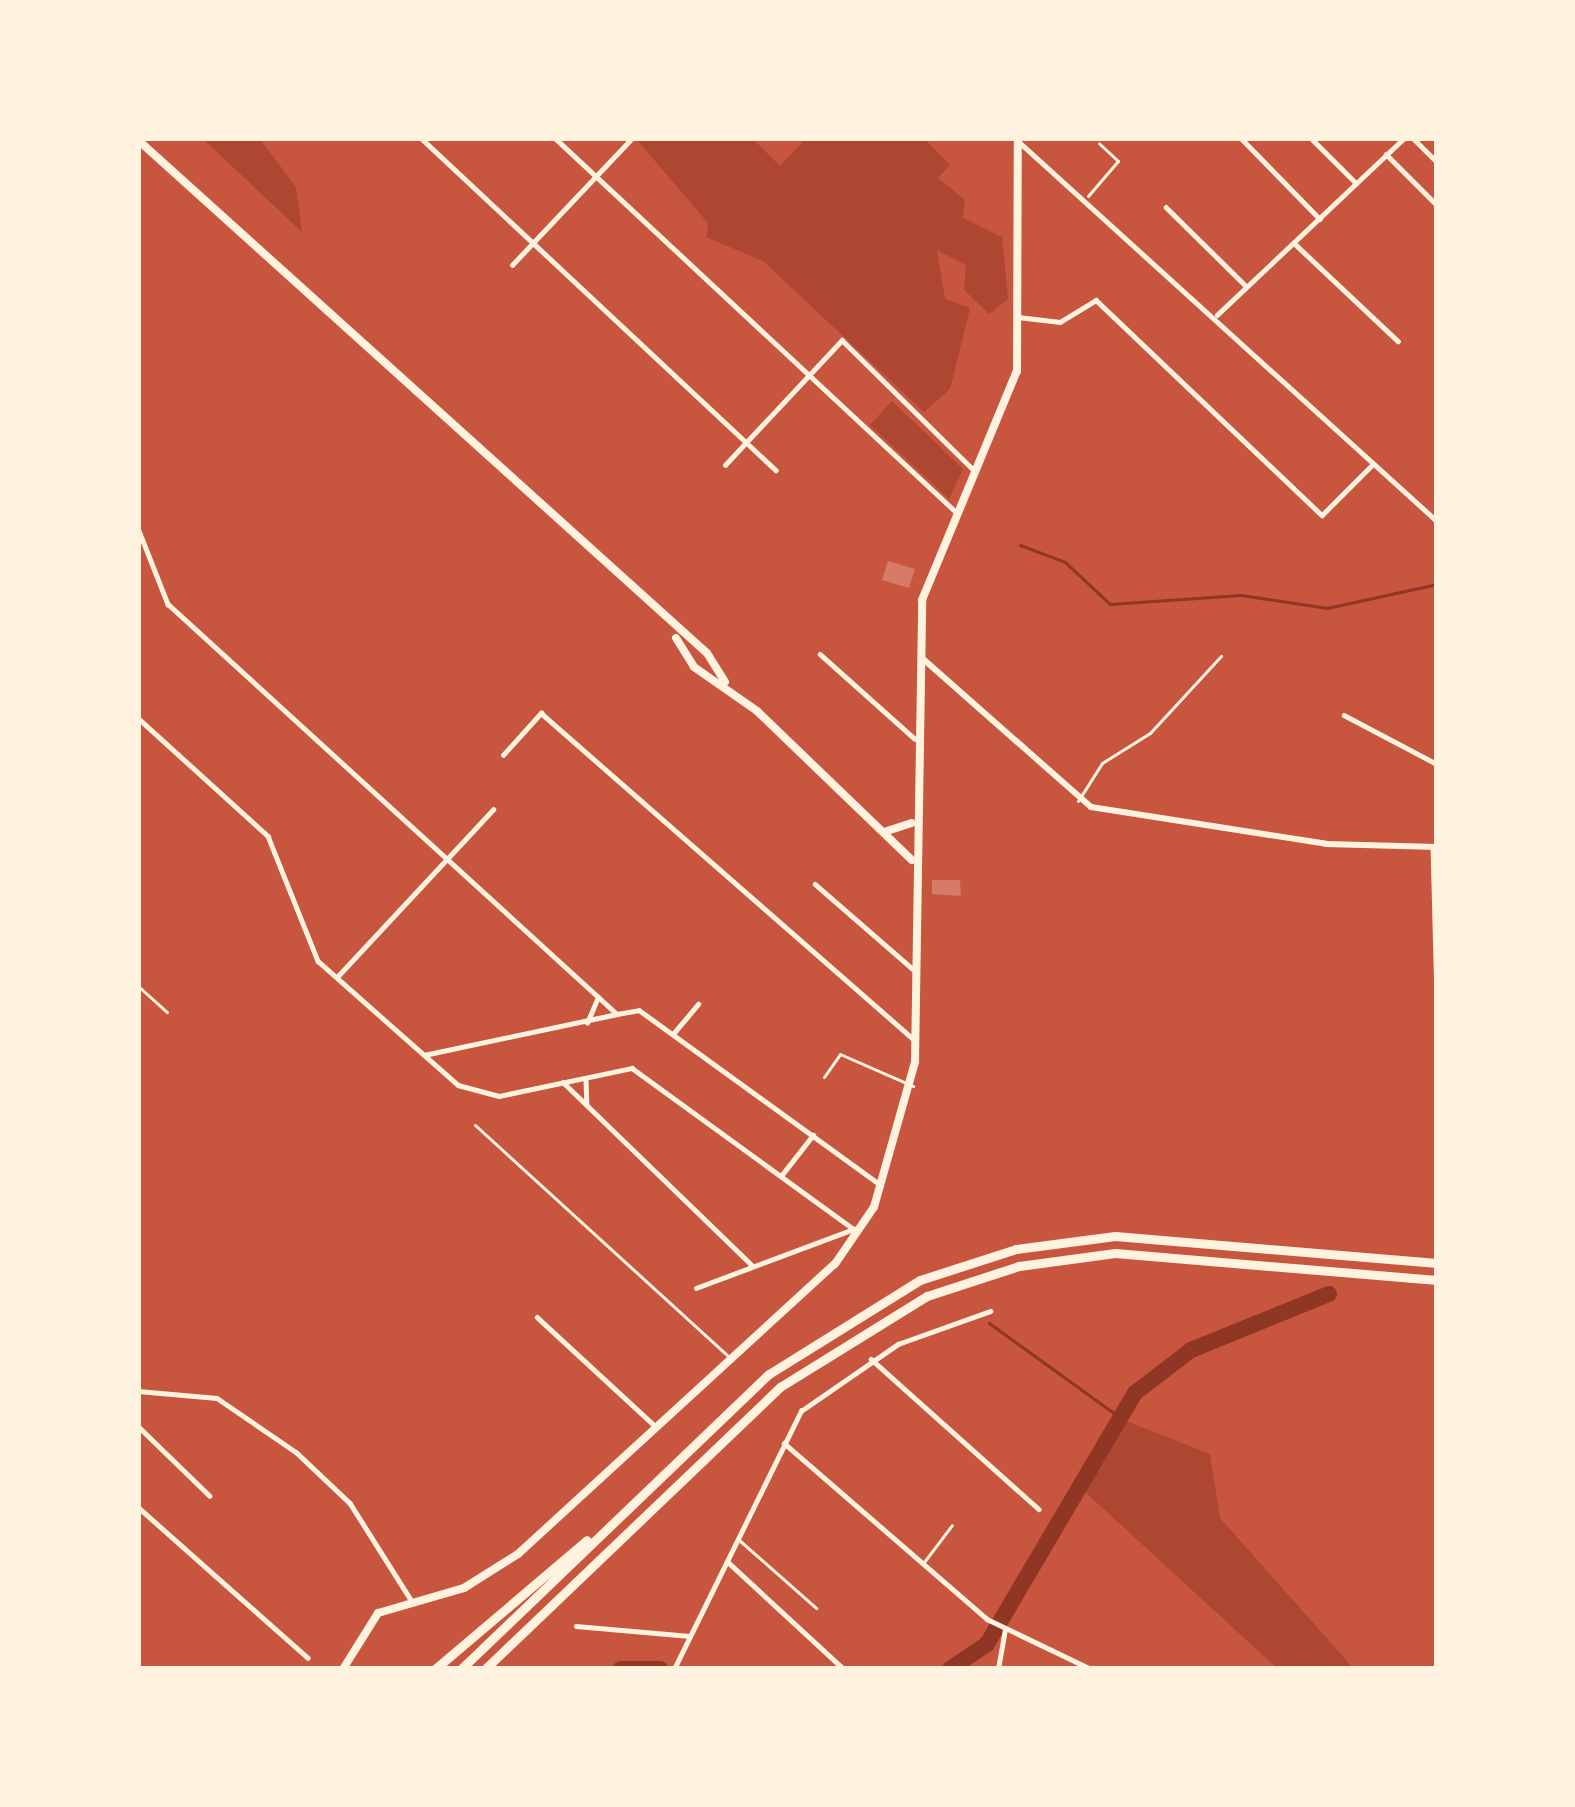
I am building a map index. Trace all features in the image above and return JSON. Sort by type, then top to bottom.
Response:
[{"type":"highway","points":[[461,1669],[812,1340],[967,1262],[1142,1236],[1437,1263]]},
{"type":"highway","points":[[488,1667],[780,1387],[927,1295],[1019,1266],[1115,1253],[1437,1280]]},
{"type":"highway","points":[[435,1669],[607,1528]]},
{"type":"main road","points":[[343,1669],[363,1624],[507,1563],[857,1231],[883,1186],[913,1086],[916,1041],[912,823],[922,600],[974,470],[1011,394],[1018,317],[1018,139]]},
{"type":"main road","points":[[138,140],[676,637],[699,647],[717,665],[724,682]]},
{"type":"main road","points":[[676,637],[687,658],[708,676],[724,682],[912,860]]},
{"type":"main road","points":[[687,658],[699,647]]},
{"type":"main road","points":[[708,676],[717,665]]},
{"type":"main road","points":[[884,832],[912,823]]},
{"type":"street","points":[[421,138],[776,470]]},
{"type":"street","points":[[555,138],[956,512]]},
{"type":"street","points":[[512,265],[632,138]]},
{"type":"street","points":[[1241,138],[1320,219]]},
{"type":"street","points":[[1311,138],[1356,182]]},
{"type":"street","points":[[1216,316],[1404,138]]},
{"type":"street","points":[[1413,138],[1437,162]]},
{"type":"street","points":[[1018,139],[1088,196],[1371,466],[1437,521]]},
{"type":"street","points":[[1385,153],[1437,205]]},
{"type":"street","points":[[1166,208],[1246,286]]},
{"type":"street","points":[[1294,243],[1398,341]]},
{"type":"street","points":[[1018,317],[1060,322],[1096,300],[1322,515],[1371,466]]},
{"type":"street","points":[[725,466],[842,340],[974,470]]},
{"type":"street","points":[[138,528],[168,604],[616,1014]]},
{"type":"street","points":[[820,653],[915,740]]},
{"type":"street","points":[[919,657],[1078,801],[1326,844],[1435,847],[1437,1004]]},
{"type":"street","points":[[503,755],[542,713],[916,1041]]},
{"type":"street","points":[[1344,715],[1437,764]]},
{"type":"street","points":[[138,718],[268,836],[318,961],[424,1055],[478,1095],[635,1069],[857,1231]]},
{"type":"street","points":[[337,977],[493,810]]},
{"type":"street","points":[[815,884],[914,970]]},
{"type":"street","points":[[592,1019],[598,997]]},
{"type":"street","points":[[673,1034],[698,1004]]},
{"type":"street","points":[[586,1025],[610,1007]]},
{"type":"street","points":[[424,1055],[586,1025],[635,1008],[883,1186]]},
{"type":"street","points":[[587,1077],[588,1110]]},
{"type":"street","points":[[563,1082],[752,1265]]},
{"type":"street","points":[[781,1176],[813,1135]]},
{"type":"street","points":[[695,1288],[857,1231]]},
{"type":"street","points":[[676,1666],[784,1443],[810,1402],[871,1359],[990,1311]]},
{"type":"street","points":[[537,1317],[654,1425]]},
{"type":"street","points":[[871,1359],[1040,1509]]},
{"type":"street","points":[[138,1391],[189,1388],[253,1418],[350,1503],[413,1603]]},
{"type":"street","points":[[138,1426],[210,1496]]},
{"type":"street","points":[[784,1443],[987,1619],[1091,1669]]},
{"type":"street","points":[[138,1507],[308,1658]]},
{"type":"street","points":[[726,1562],[844,1669]]},
{"type":"street","points":[[576,1626],[690,1636]]},
{"type":"street","points":[[998,1669],[1003,1629]]},
{"type":"lane","points":[[1088,196],[1118,161],[1099,143]]},
{"type":"lane","points":[[1078,801],[1102,763],[1150,733],[1221,656]]},
{"type":"lane","points":[[138,986],[167,1012]]},
{"type":"lane","points":[[824,1077],[840,1054],[913,1086]]},
{"type":"lane","points":[[476,1125],[729,1356]]},
{"type":"lane","points":[[923,1564],[952,1525]]},
{"type":"lane","points":[[737,1539],[816,1609]]},
{"type":"shaded area","points":[[202,138],[259,138],[296,187],[302,232]]},
{"type":"shaded area","points":[[752,138],[780,166],[806,138],[924,138],[950,165],[938,178],[965,200],[963,218],[1002,237],[1008,299],[989,314],[964,290],[966,265],[937,250],[945,299],[970,308],[950,389],[924,412],[763,261],[706,237],[708,223],[637,140]]},
{"type":"shaded area","points":[[892,401],[963,469],[949,499],[870,425]]},
{"type":"shaded area","points":[[1121,1419],[1210,1454],[1220,1518],[1354,1669],[1278,1669],[1084,1491]]},
{"type":"building","points":[[888,561],[915,569],[909,588],[882,580]]},
{"type":"building","points":[[932,880],[960,880],[961,896],[932,894]]},
{"type":"waterway","points":[[1020,545],[1065,562],[1110,604],[1241,595],[1327,608],[1437,584]]},
{"type":"waterway","points":[[950,1669],[987,1644],[1135,1393],[1191,1350],[1329,1294]]},
{"type":"waterway","points":[[989,1323],[1115,1414]]},
{"type":"waterway","points":[[966,1663],[968,1669]]},
{"type":"waterway","points":[[621,1669],[660,1669]]}]
